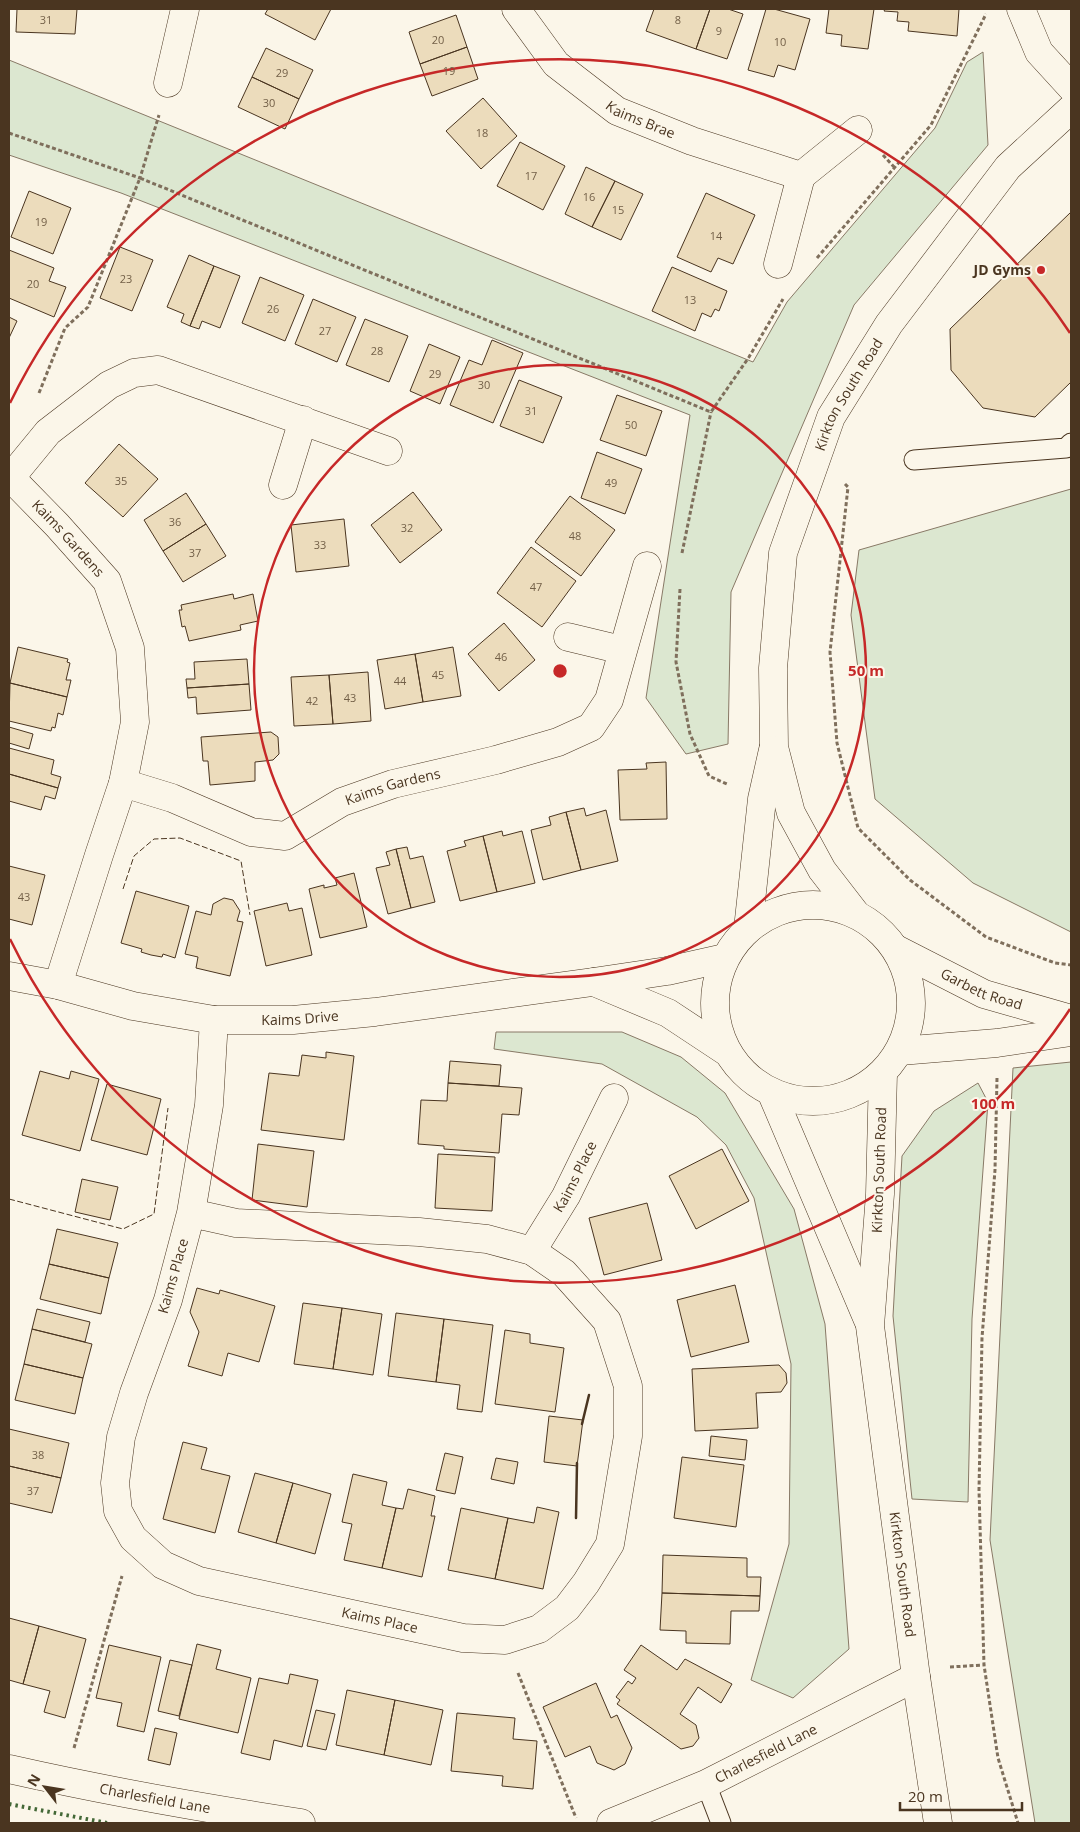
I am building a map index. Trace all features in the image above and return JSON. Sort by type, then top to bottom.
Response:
[{"type":"street","points":[[168,83],[185,9]]},
{"type":"street","name":"Kaims Brae","points":[[516,9],[556,64],[617,111],[692,141],[801,176]]},
{"type":"street","points":[[1021,9],[1039,52],[1071,87]]},
{"type":"street","name":"Kirkton South Road","points":[[748,929],[762,799],[774,747],[773,668],[784,553],[831,417],[890,324],[1008,167],[1071,109]]},
{"type":"street","points":[[778,264],[801,176],[858,130]]},
{"type":"street","name":"Kaims Gardens","points":[[58,985],[123,783],[135,722],[130,648],[107,581],[57,525],[10,477],[48,432],[109,384],[134,372],[158,370],[388,451]]},
{"type":"street","points":[[283,485],[303,420]]},
{"type":"street","name":"Kaims Gardens","points":[[123,783],[172,798],[251,832],[285,836],[342,802],[393,784],[496,760],[558,742],[591,727],[609,700],[647,566]]},
{"type":"street","points":[[568,637],[622,650]]},
{"type":"street","name":"Kirkton South Road","points":[[774,747],[791,812],[822,870],[856,914]]},
{"type":"street","points":[[798,905],[837,907],[856,914],[882,932],[896,949],[909,980],[912,1006],[909,1028],[900,1051],[883,1073],[868,1085],[834,1100],[798,1101],[772,1094],[761,1088],[744,1074],[727,1052],[714,1010],[716,986],[725,958],[748,929],[770,914],[798,905]]},
{"type":"street","name":"Garbett Road","points":[[896,949],[984,994],[1071,1019]]},
{"type":"street","name":"Kaims Drive","points":[[9,976],[58,985],[133,1006],[214,1020],[293,1020],[375,1012],[593,982],[667,971],[725,958]]},
{"type":"street","name":"Kaims Drive","points":[[593,982],[668,1012],[727,1052]]},
{"type":"street","name":"Kaims Place","points":[[191,1213],[236,1223],[419,1232],[487,1239],[532,1251],[564,1272],[607,1321],[628,1386],[628,1436],[610,1544],[586,1583],[567,1608],[539,1629],[505,1640],[463,1638],[199,1581],[163,1565],[132,1538],[118,1511],[114,1482],[121,1437],[134,1393],[168,1300],[191,1213],[209,1105],[214,1020]]},
{"type":"street","points":[[900,1051],[997,1044],[1071,1032]]},
{"type":"street","name":"Kirkton South Road","points":[[883,1073],[880,1194],[870,1326],[916,1677],[938,1823]]},
{"type":"street","name":"Kirkton South Road","points":[[772,1094],[870,1326]]},
{"type":"street","name":"Kaims Place","points":[[532,1251],[566,1196],[614,1098]]},
{"type":"street","name":"Charlesfield Lane","points":[[611,1823],[706,1784],[916,1677]]},
{"type":"street","name":"Charlesfield Lane","points":[[9,1770],[192,1806],[301,1823]]},
{"type":"lane","points":[[914,460],[1066,448],[1071,443]]},
{"type":"lane","points":[[706,1784],[721,1823]]},
{"type":"path","points":[[812,264],[931,125],[988,9]]},
{"type":"path","points":[[48,432],[37,396],[64,328],[88,307],[140,178],[168,83]]},
{"type":"path","points":[[9,133],[140,178],[711,412]]},
{"type":"path","points":[[681,557],[711,412],[749,357],[781,301],[787,294]]},
{"type":"path","points":[[821,446],[848,487],[830,652],[838,743],[858,828],[910,880],[986,937],[1055,963],[1071,965]]},
{"type":"path","points":[[680,586],[676,662],[690,734],[709,776],[762,799]]},
{"type":"path","points":[[997,1044],[995,1170],[982,1348],[979,1490],[984,1665],[998,1758],[1018,1823]]},
{"type":"path","points":[[75,1746],[132,1538]]},
{"type":"path","points":[[505,1640],[578,1823]]},
{"type":"green space","points":[[983,52],[988,145],[854,305],[731,592],[728,744],[686,754],[646,698],[690,415],[121,193],[9,155],[9,60],[753,362],[787,302],[935,128],[967,62]]},
{"type":"green space","points":[[1071,489],[1071,932],[973,883],[875,799],[851,615],[859,550]]},
{"type":"green space","points":[[496,1032],[622,1032],[681,1057],[725,1093],[794,1209],[825,1324],[849,1649],[793,1698],[751,1680],[789,1544],[791,1364],[754,1198],[726,1145],[697,1117],[602,1064],[494,1049]]},
{"type":"green space","points":[[1071,1062],[1071,1823],[1035,1823],[990,1540],[1013,1068]]},
{"type":"green space","points":[[978,1083],[988,1102],[972,1319],[968,1502],[912,1499],[893,1316],[902,1156],[934,1111]]},
{"type":"building","points":[[17,9],[77,9],[75,34],[16,32]]},
{"type":"building","points":[[268,9],[331,9],[315,40],[265,14]]},
{"type":"building","points":[[654,9],[710,9],[696,49],[646,31]]},
{"type":"building","points":[[710,9],[728,9],[743,14],[727,59],[696,49]]},
{"type":"building","points":[[766,9],[774,9],[810,19],[795,70],[778,65],[774,77],[748,70]]},
{"type":"building","points":[[829,9],[874,9],[868,49],[841,46],[842,35],[826,33]]},
{"type":"building","points":[[885,9],[959,9],[957,36],[908,31],[909,22],[897,21],[898,12],[884,11]]},
{"type":"building","points":[[456,15],[467,47],[420,64],[409,32]]},
{"type":"building","points":[[467,47],[478,79],[432,96],[420,64]]},
{"type":"building","points":[[266,48],[313,70],[299,99],[252,77]]},
{"type":"building","points":[[252,77],[299,99],[285,129],[238,107]]},
{"type":"building","points":[[483,98],[517,136],[481,169],[446,131]]},
{"type":"building","points":[[520,142],[565,166],[543,210],[497,186]]},
{"type":"building","points":[[586,167],[615,181],[592,227],[565,214]]},
{"type":"building","points":[[615,181],[643,194],[621,240],[592,227]]},
{"type":"building","points":[[29,191],[71,208],[53,254],[11,237]]},
{"type":"building","points":[[706,193],[755,215],[733,264],[718,258],[711,272],[677,257]]},
{"type":"building","name":"JD Gyms","points":[[1071,212],[1071,382],[1035,417],[983,408],[951,370],[950,329]]},
{"type":"building","points":[[120,247],[153,260],[132,311],[100,298]]},
{"type":"building","points":[[9,250],[54,268],[49,281],[66,287],[54,317],[9,298]]},
{"type":"building","points":[[189,255],[214,266],[190,326],[181,322],[184,314],[167,307]]},
{"type":"building","points":[[214,266],[240,276],[220,328],[202,321],[199,329],[190,326]]},
{"type":"building","points":[[672,267],[727,291],[719,311],[715,309],[711,317],[702,313],[695,331],[652,311]]},
{"type":"building","points":[[260,277],[304,295],[285,341],[242,323]]},
{"type":"building","points":[[313,299],[356,317],[337,362],[295,344]]},
{"type":"building","points":[[9,317],[17,321],[9,338]]},
{"type":"building","points":[[365,319],[408,336],[389,382],[346,365]]},
{"type":"building","points":[[492,340],[523,353],[493,423],[450,405],[469,360],[482,365]]},
{"type":"building","points":[[429,344],[460,357],[440,404],[410,391]]},
{"type":"building","points":[[519,380],[562,397],[543,443],[500,426]]},
{"type":"building","points":[[617,395],[662,411],[646,456],[600,440]]},
{"type":"building","points":[[119,444],[158,479],[123,517],[85,483]]},
{"type":"building","points":[[597,452],[642,469],[625,514],[581,498]]},
{"type":"building","points":[[413,492],[442,530],[400,563],[371,525]]},
{"type":"building","points":[[186,493],[206,524],[163,551],[144,520]]},
{"type":"building","points":[[570,496],[615,530],[581,576],[535,542]]},
{"type":"building","points":[[344,519],[349,566],[296,572],[291,525]]},
{"type":"building","points":[[206,524],[226,556],[183,582],[163,551]]},
{"type":"building","points":[[531,547],[576,581],[542,627],[497,593]]},
{"type":"building","points":[[233,594],[234,599],[253,594],[258,621],[240,625],[241,630],[189,641],[185,626],[182,627],[179,610],[182,610],[181,605]]},
{"type":"building","points":[[504,623],[535,660],[499,691],[468,654]]},
{"type":"building","points":[[18,647],[68,659],[67,662],[70,663],[66,680],[71,680],[67,697],[10,683]]},
{"type":"building","points":[[453,647],[461,696],[423,702],[415,654]]},
{"type":"building","points":[[415,654],[423,702],[385,709],[377,660]]},
{"type":"building","points":[[247,659],[249,684],[187,688],[186,679],[195,679],[194,662]]},
{"type":"building","points":[[368,672],[371,721],[333,724],[329,675]]},
{"type":"building","points":[[329,675],[333,724],[294,726],[291,677]]},
{"type":"building","points":[[10,683],[67,697],[63,715],[58,713],[55,728],[52,727],[51,731],[9,721]]},
{"type":"building","points":[[249,684],[251,710],[197,714],[196,697],[188,698],[187,688]]},
{"type":"building","points":[[9,727],[33,734],[29,749],[9,743]]},
{"type":"building","points":[[271,732],[278,737],[279,754],[273,760],[255,762],[255,781],[210,785],[208,761],[203,761],[201,737]]},
{"type":"building","points":[[9,748],[54,760],[51,774],[61,777],[58,788],[9,774]]},
{"type":"building","points":[[666,762],[667,819],[620,820],[618,770],[647,769],[646,763]]},
{"type":"building","points":[[9,774],[58,788],[55,799],[45,796],[41,810],[9,801]]},
{"type":"building","points":[[584,808],[586,816],[606,810],[618,861],[581,870],[566,812]]},
{"type":"building","points":[[566,812],[581,870],[543,880],[531,830],[551,825],[549,817]]},
{"type":"building","points":[[502,831],[503,836],[522,831],[535,883],[497,892],[483,836]]},
{"type":"building","points":[[483,836],[497,892],[460,901],[447,851],[466,846],[464,841]]},
{"type":"building","points":[[407,847],[410,859],[423,856],[435,902],[411,908],[396,849]]},
{"type":"building","points":[[396,849],[411,908],[388,914],[376,868],[390,865],[386,852]]},
{"type":"building","points":[[9,866],[45,875],[32,925],[9,919]]},
{"type":"building","points":[[354,873],[367,927],[320,938],[309,889],[324,885],[324,888],[337,885],[335,878]]},
{"type":"building","points":[[136,891],[189,906],[175,958],[163,954],[162,957],[151,955],[141,952],[142,949],[121,943]]},
{"type":"building","points":[[224,898],[233,900],[240,911],[237,921],[243,922],[230,976],[196,968],[198,957],[185,954],[196,911],[211,915],[213,904]]},
{"type":"building","points":[[287,903],[289,911],[302,908],[312,955],[266,966],[254,911]]},
{"type":"building","points":[[326,1052],[354,1056],[344,1140],[261,1130],[269,1073],[299,1076],[302,1055],[326,1058]]},
{"type":"building","points":[[450,1061],[501,1065],[499,1086],[448,1083]]},
{"type":"building","points":[[40,1071],[69,1079],[71,1071],[99,1079],[80,1151],[22,1135]]},
{"type":"building","points":[[448,1083],[522,1088],[519,1115],[502,1114],[499,1153],[444,1149],[444,1146],[418,1144],[421,1100],[447,1101]]},
{"type":"building","points":[[107,1084],[161,1099],[147,1155],[91,1140]]},
{"type":"building","points":[[258,1144],[314,1151],[307,1207],[252,1200]]},
{"type":"building","points":[[722,1149],[749,1201],[696,1229],[669,1176]]},
{"type":"building","points":[[438,1154],[495,1157],[492,1211],[435,1208]]},
{"type":"building","points":[[82,1179],[118,1187],[110,1220],[75,1212]]},
{"type":"building","points":[[647,1203],[662,1260],[604,1275],[589,1218]]},
{"type":"building","points":[[57,1229],[118,1243],[109,1278],[49,1264]]},
{"type":"building","points":[[49,1264],[109,1278],[101,1314],[40,1299]]},
{"type":"building","points":[[735,1285],[749,1342],[691,1357],[677,1300]]},
{"type":"building","points":[[197,1288],[219,1294],[220,1290],[275,1306],[259,1362],[228,1353],[222,1376],[188,1366],[199,1332],[190,1312]]},
{"type":"building","points":[[303,1303],[342,1308],[333,1369],[294,1364]]},
{"type":"building","points":[[342,1308],[382,1314],[373,1375],[333,1369]]},
{"type":"building","points":[[37,1309],[90,1322],[85,1342],[32,1329]]},
{"type":"building","points":[[396,1313],[444,1319],[436,1382],[388,1376]]},
{"type":"building","points":[[444,1319],[493,1325],[482,1412],[457,1409],[460,1385],[436,1382]]},
{"type":"building","points":[[32,1329],[92,1344],[83,1378],[24,1364]]},
{"type":"building","points":[[505,1330],[530,1334],[530,1343],[564,1348],[555,1412],[495,1404]]},
{"type":"building","points":[[24,1364],[83,1378],[75,1414],[15,1400]]},
{"type":"building","points":[[779,1365],[786,1373],[787,1383],[781,1392],[756,1393],[758,1428],[695,1431],[692,1369]]},
{"type":"building","points":[[549,1416],[583,1420],[577,1466],[544,1462]]},
{"type":"building","points":[[9,1429],[69,1443],[61,1478],[9,1466]]},
{"type":"building","points":[[711,1436],[747,1440],[745,1460],[709,1456]]},
{"type":"building","points":[[183,1442],[207,1448],[201,1469],[230,1476],[215,1533],[163,1519]]},
{"type":"building","points":[[445,1453],[463,1457],[455,1494],[436,1490]]},
{"type":"building","points":[[682,1457],[744,1465],[736,1527],[674,1518]]},
{"type":"building","points":[[496,1458],[518,1462],[514,1484],[491,1479]]},
{"type":"building","points":[[9,1466],[61,1478],[52,1513],[9,1503]]},
{"type":"building","points":[[255,1473],[293,1483],[276,1543],[238,1532]]},
{"type":"building","points":[[353,1474],[387,1482],[382,1505],[396,1508],[382,1568],[344,1560],[352,1524],[342,1522]]},
{"type":"building","points":[[293,1483],[331,1494],[315,1554],[276,1543]]},
{"type":"building","points":[[408,1489],[435,1496],[431,1516],[435,1516],[422,1577],[382,1568],[396,1508],[403,1509]]},
{"type":"building","points":[[537,1507],[559,1512],[543,1589],[495,1579],[508,1518],[534,1523]]},
{"type":"building","points":[[461,1508],[508,1518],[495,1579],[448,1570]]},
{"type":"building","points":[[663,1555],[747,1558],[747,1577],[761,1577],[760,1596],[662,1593]]},
{"type":"building","points":[[662,1593],[760,1596],[759,1611],[731,1611],[730,1644],[686,1643],[686,1631],[660,1630]]},
{"type":"building","points":[[9,1618],[39,1626],[23,1684],[9,1680]]},
{"type":"building","points":[[39,1626],[86,1639],[65,1718],[44,1712],[50,1691],[23,1684]]},
{"type":"building","points":[[197,1644],[221,1650],[216,1669],[251,1678],[238,1733],[179,1719]]},
{"type":"building","points":[[109,1645],[161,1657],[144,1732],[117,1726],[122,1703],[96,1698]]},
{"type":"building","points":[[641,1645],[677,1670],[685,1659],[732,1684],[721,1703],[698,1687],[680,1714],[696,1725],[699,1738],[693,1746],[681,1749],[617,1704],[620,1700],[616,1697],[628,1681],[632,1684],[636,1678],[624,1670]]},
{"type":"building","points":[[170,1660],[192,1665],[179,1716],[158,1711]]},
{"type":"building","points":[[290,1674],[318,1680],[302,1747],[274,1740],[270,1760],[241,1753],[259,1678],[288,1684]]},
{"type":"building","points":[[596,1683],[611,1718],[617,1715],[632,1748],[625,1764],[614,1770],[597,1763],[590,1746],[565,1757],[543,1707]]},
{"type":"building","points":[[347,1690],[395,1700],[384,1755],[336,1745]]},
{"type":"building","points":[[395,1700],[443,1710],[431,1765],[384,1755]]},
{"type":"building","points":[[316,1710],[335,1714],[326,1750],[307,1746]]},
{"type":"building","points":[[457,1713],[515,1718],[513,1739],[537,1741],[533,1789],[502,1786],[503,1776],[451,1771]]},
{"type":"building","points":[[155,1728],[177,1733],[170,1765],[148,1760]]},
{"type":"hedge","points":[[9,1804],[107,1823]]},
{"type":"fence","points":[[123,889],[134,856],[154,839],[180,838],[241,861],[250,915]]},
{"type":"fence","points":[[9,1199],[123,1229],[154,1214],[168,1108]]},
{"type":"wall","points":[[582,1424],[589,1395]]},
{"type":"wall","points":[[576,1518],[577,1463]]},
{"type":"place","name":"JD Gyms","points":[[1041,270]]}]
